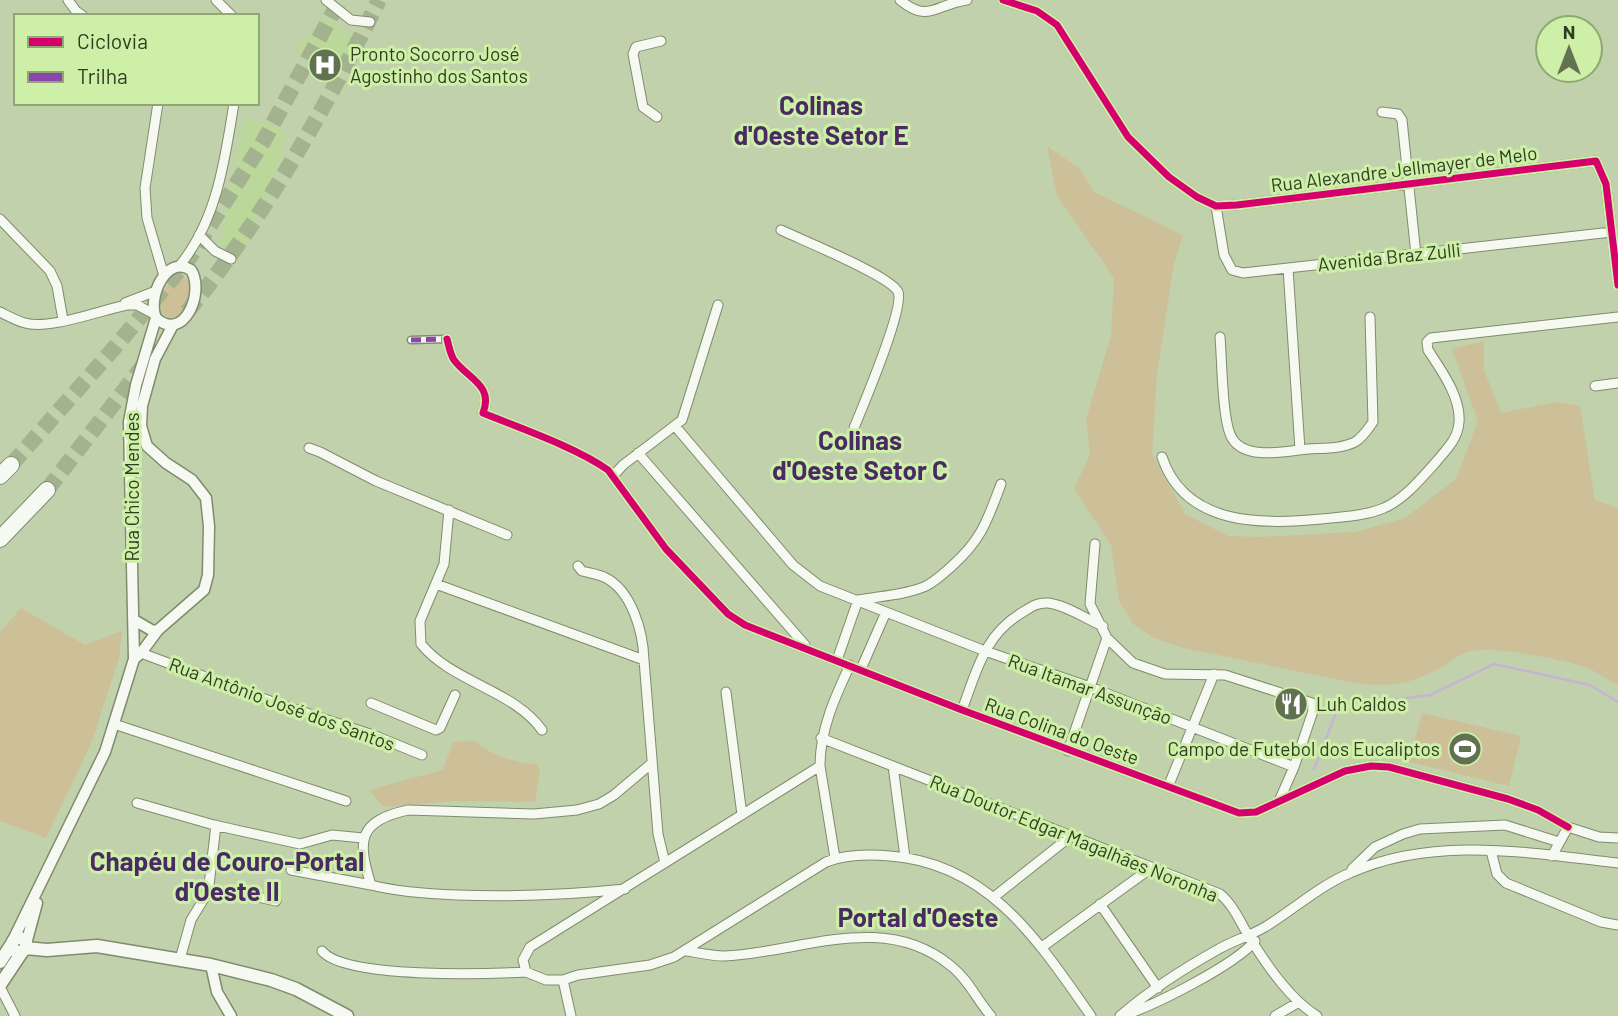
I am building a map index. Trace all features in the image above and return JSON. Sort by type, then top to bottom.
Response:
[{"type":"highway","points":[[0,540],[47,491]]},
{"type":"main road","points":[[0,986],[19,946]]},
{"type":"main road","points":[[0,962],[19,946],[47,950],[97,946],[211,965],[271,980],[296,989],[332,1013],[347,1016]]},
{"type":"street","points":[[68,0],[80,14]]},
{"type":"street","points":[[216,0],[230,14]]},
{"type":"street","points":[[326,0],[351,20],[370,22]]},
{"type":"street","points":[[900,0],[913,11],[925,12],[967,0]]},
{"type":"street","points":[[1003,0],[1037,11],[1057,25],[1128,136],[1169,177],[1197,197],[1216,205]]},
{"type":"street","points":[[1034,0],[1037,11]]},
{"type":"street","points":[[657,117],[643,107],[633,54],[636,47],[661,41]]},
{"type":"street","points":[[158,105],[145,188],[147,218],[164,276]]},
{"type":"street","points":[[186,268],[217,193],[234,105]]},
{"type":"street","points":[[1382,112],[1398,114],[1402,120],[1416,255]]},
{"type":"street","name":"Rua Alexandre Jellmayer de Melo","points":[[1216,205],[1237,205],[1596,161],[1606,184],[1612,232]]},
{"type":"street","name":"Avenida Braz Zulli","points":[[1216,205],[1224,255],[1232,270],[1243,273],[1612,232]]},
{"type":"street","points":[[0,219],[50,271],[57,286],[63,320]]},
{"type":"street","points":[[781,230],[871,272],[898,291],[900,303],[880,365],[854,428]]},
{"type":"street","points":[[1612,232],[1618,285]]},
{"type":"street","points":[[198,239],[231,259]]},
{"type":"street","points":[[0,312],[25,323],[35,324],[137,305],[165,324],[173,326],[183,321],[195,300],[197,285],[186,268],[175,266],[164,276],[156,291],[155,316]]},
{"type":"street","points":[[1288,268],[1300,450]]},
{"type":"street","points":[[117,307],[156,291]]},
{"type":"street","points":[[411,340],[447,339],[456,362],[483,389],[487,397],[483,413],[598,463],[613,476],[685,415],[718,305]]},
{"type":"street","name":"Rua Chico Mendes","points":[[138,656],[134,620],[129,422],[155,316]]},
{"type":"street","points":[[1220,337],[1227,420],[1232,438],[1241,446],[1282,454],[1343,446],[1362,437],[1373,422],[1370,317]]},
{"type":"street","points":[[1162,457],[1171,479],[1195,502],[1209,510],[1248,521],[1264,523],[1368,513],[1396,500],[1425,474],[1454,441],[1458,431],[1460,421],[1456,398],[1428,350],[1427,342],[1431,338],[1618,317]]},
{"type":"street","name":"Rua Chico Mendes","points":[[19,946],[44,875],[105,752],[138,656],[158,630],[204,590],[208,575],[209,526],[206,498],[192,480],[166,463],[147,446],[141,426],[142,406],[155,359],[173,326]]},
{"type":"street","points":[[1594,386],[1618,383]]},
{"type":"street","name":"Rua Itamar Assunção","points":[[674,426],[793,565],[820,586],[985,651],[1090,687],[1294,766]]},
{"type":"street","points":[[309,448],[376,481],[507,535]]},
{"type":"street","points":[[638,453],[806,647]]},
{"type":"street","name":"Rua Colina do Oeste","points":[[613,476],[654,536],[729,614],[746,625],[1068,751],[1239,813],[1256,813],[1345,771],[1383,766],[1521,803],[1568,827],[1599,837],[1618,838]]},
{"type":"street","points":[[837,660],[858,600],[917,589],[939,577],[979,538],[1001,484]]},
{"type":"street","points":[[449,510],[443,564],[420,621],[421,644],[449,668],[520,708],[542,730]]},
{"type":"street","points":[[1095,544],[1090,604],[1107,638],[1133,663],[1165,674],[1214,674],[1244,681],[1309,701],[1313,706],[1294,766],[1279,801]]},
{"type":"street","points":[[578,566],[582,571],[605,577],[620,589],[638,622],[643,638],[658,834],[665,863]]},
{"type":"street","points":[[436,584],[644,660]]},
{"type":"street","points":[[962,710],[985,651],[995,634],[1011,619],[1034,605],[1054,605],[1102,626]]},
{"type":"street","points":[[861,669],[886,612]]},
{"type":"street","points":[[134,620],[153,631],[158,630]]},
{"type":"street","points":[[1068,751],[1107,638]]},
{"type":"street","name":"Rua Antônio José dos Santos","points":[[138,656],[373,735],[422,755]]},
{"type":"street","points":[[835,858],[820,766],[821,738],[850,666]]},
{"type":"street","points":[[1168,787],[1214,674]]},
{"type":"street","points":[[726,692],[743,815]]},
{"type":"street","points":[[371,703],[436,730],[440,729],[445,721],[455,695]]},
{"type":"street","points":[[114,724],[346,801]]},
{"type":"street","name":"Rua Doutor Edgar Magalhães Noronha","points":[[821,738],[1220,894],[1234,911],[1253,944],[1299,1002],[1317,1016]]},
{"type":"street","points":[[371,885],[363,851],[363,838],[370,826],[390,814],[408,810],[534,814],[577,810],[599,804],[614,795],[652,763]]},
{"type":"street","points":[[526,972],[523,960],[530,947],[820,766]]},
{"type":"street","points":[[893,766],[905,857]]},
{"type":"street","points":[[137,803],[300,844],[332,835],[363,838]]},
{"type":"street","points":[[180,959],[191,920],[207,891],[216,825]]},
{"type":"street","points":[[1122,1016],[1158,988],[1217,950],[1262,929],[1348,873],[1375,847],[1403,834],[1420,830],[1505,825],[1559,842]]},
{"type":"street","points":[[1552,856],[1568,827]]},
{"type":"street","points":[[994,897],[1071,836]]},
{"type":"street","points":[[1348,873],[1380,862],[1441,851],[1491,850],[1618,863]]},
{"type":"street","points":[[1491,850],[1497,874],[1506,883],[1601,922],[1618,925]]},
{"type":"street","points":[[322,951],[331,959],[373,969],[464,973],[526,972],[546,980],[563,980],[578,975],[661,962],[687,951],[835,858],[870,855],[905,857],[944,868],[1008,908],[1042,947],[1091,1016]]},
{"type":"street","points":[[1042,947],[1151,867]]},
{"type":"street","points":[[291,870],[427,894],[538,897],[625,890]]},
{"type":"street","points":[[207,891],[244,894],[276,901]]},
{"type":"street","points":[[1100,904],[1158,988]]},
{"type":"street","points":[[1122,1016],[1169,996],[1235,957],[1253,944],[1262,929]]},
{"type":"street","points":[[687,951],[722,956],[866,936],[894,938],[918,946],[953,967],[991,1016]]},
{"type":"street","points":[[211,965],[217,992],[232,1016]]},
{"type":"street","points":[[563,980],[571,1016]]},
{"type":"street","points":[[0,986],[15,1016]]},
{"type":"street","points":[[1275,1016],[1299,1002]]},
{"type":"shaded area","name":"Pronto Socorro José Agostinho dos Santos","points":[[323,19],[333,22],[354,41],[329,81],[295,49]]},
{"type":"shaded area","points":[[244,118],[279,127],[285,141],[272,185],[241,256],[220,244]]},
{"type":"shaded area","points":[[1047,146],[1080,169],[1094,192],[1183,235],[1174,263],[1157,374],[1152,454],[1185,514],[1228,536],[1355,532],[1405,518],[1456,479],[1478,421],[1452,349],[1484,341],[1484,370],[1501,413],[1556,402],[1580,406],[1595,500],[1618,508],[1618,686],[1589,669],[1574,664],[1492,650],[1467,652],[1439,669],[1408,682],[1389,685],[1355,683],[1183,648],[1152,637],[1133,624],[1119,601],[1111,545],[1074,489],[1090,454],[1086,419],[1111,336],[1114,278],[1057,196]]},
{"type":"shaded area","points":[[180,276],[190,281],[189,299],[179,316],[169,318],[161,312],[162,295],[170,282]]},
{"type":"shaded area","points":[[21,608],[85,645],[122,631],[119,658],[91,744],[46,838],[0,821],[0,632]]},
{"type":"shaded area","name":"Campo de Futebol dos Eucaliptos","points":[[1422,713],[1521,736],[1509,786],[1409,762]]},
{"type":"shaded area","points":[[474,741],[504,758],[537,764],[540,769],[535,802],[456,801],[384,807],[369,790],[443,770],[453,742]]},
{"type":"waterway","points":[[1314,769],[1338,708],[1364,700],[1430,695],[1494,664],[1590,685],[1618,702]]},
{"type":"tunnel","points":[[11,465],[190,257],[263,142],[340,0]]},
{"type":"tunnel","points":[[187,312],[242,239],[292,162],[379,0]]},
{"type":"tunnel","points":[[47,490],[146,362]]},
{"type":"marked path","points":[[411,340],[447,339]]},
{"type":"cycle path","points":[[1003,0],[1037,11],[1057,25],[1128,137],[1169,177],[1197,197],[1216,206],[1596,161],[1606,184],[1618,285]]},
{"type":"cycle path","points":[[447,339],[454,360],[482,389],[485,396],[483,413],[564,446],[608,470],[666,549],[728,614],[745,625],[962,710],[1239,813],[1256,812],[1345,771],[1371,766],[1389,767],[1508,799],[1538,810],[1568,827]]},
{"type":"place","name":"Pronto Socorro José Agostinho dos Santos","points":[[325,65]]},
{"type":"place","name":"Luh Caldos","points":[[1291,704]]},
{"type":"place","name":"Campo de Futebol dos Eucaliptos","points":[[1465,749]]},
{"type":"district","name":"Colinas d'Oeste Setor E","points":[[821,121]]},
{"type":"district","name":"Colinas d'Oeste Setor C","points":[[860,456]]},
{"type":"district","name":"Chapéu de Couro-Portal d'Oeste II","points":[[227,877]]},
{"type":"district","name":"Portal d'Oeste","points":[[918,918]]}]
